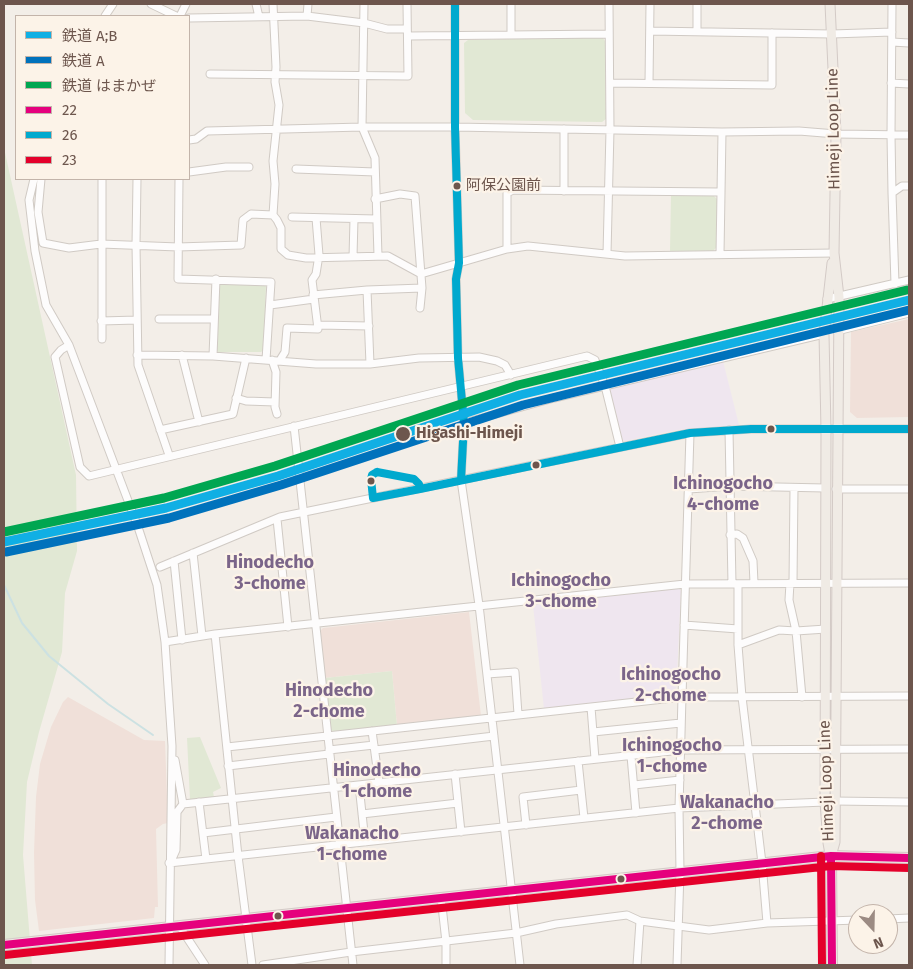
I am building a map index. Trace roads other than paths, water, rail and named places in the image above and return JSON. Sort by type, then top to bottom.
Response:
[{"type":"highway","points":[[4,945],[831,856],[909,858]]},
{"type":"highway","points":[[831,856],[832,965]]},
{"type":"main road","name":"Himeji Loop Line","points":[[830,4],[836,134],[834,253],[839,297],[837,331],[836,583],[830,697],[829,802],[835,842],[831,856]]},
{"type":"main road","name":"Himeji Loop Line","points":[[830,697],[826,629],[824,334],[834,253]]},
{"type":"street","points":[[106,15],[113,4]]},
{"type":"street","points":[[152,4],[174,15]]},
{"type":"street","points":[[256,4],[259,16]]},
{"type":"street","points":[[273,4],[279,106],[273,161],[275,184],[273,215],[281,228],[281,249],[288,255],[306,258],[388,256],[421,274],[528,246],[625,256],[834,253]]},
{"type":"street","points":[[307,16],[308,4]]},
{"type":"street","points":[[364,4],[362,127],[375,158],[378,256]]},
{"type":"street","points":[[210,74],[408,76],[407,4]]},
{"type":"street","points":[[455,4],[455,127],[459,263],[456,279],[458,358],[464,422],[461,480],[480,605],[520,965]]},
{"type":"street","points":[[511,4],[511,34]]},
{"type":"street","points":[[607,254],[610,191],[609,4]]},
{"type":"street","points":[[649,83],[650,4]]},
{"type":"street","points":[[697,4],[697,31]]},
{"type":"street","points":[[892,4],[890,135],[895,284]]},
{"type":"street","points":[[190,18],[307,16],[364,24],[408,33],[609,34]]},
{"type":"street","points":[[650,31],[832,34],[892,32]]},
{"type":"street","points":[[610,83],[772,85],[772,33]]},
{"type":"street","points":[[892,42],[909,43]]},
{"type":"street","points":[[891,83],[909,84]]},
{"type":"street","points":[[190,140],[196,139],[206,131],[362,127],[722,132],[799,131],[836,134],[909,135]]},
{"type":"street","points":[[564,129],[564,191]]},
{"type":"street","points":[[720,254],[722,132]]},
{"type":"street","points":[[190,172],[226,167],[249,167]]},
{"type":"street","points":[[296,169],[374,172]]},
{"type":"street","points":[[34,180],[29,200],[35,251],[46,305],[69,345],[138,527],[157,585],[165,642],[172,746],[169,965]]},
{"type":"street","points":[[40,180],[38,212],[43,243],[69,248],[101,244],[178,247],[242,245],[244,220],[251,214],[273,215]]},
{"type":"street","points":[[102,180],[102,339]]},
{"type":"street","points":[[138,180],[136,245],[138,365],[168,456]]},
{"type":"street","points":[[179,180],[178,279],[271,282],[270,305],[273,360],[276,372],[275,402],[277,414]]},
{"type":"street","points":[[892,193],[902,186],[909,186]]},
{"type":"street","points":[[507,250],[507,193],[513,190],[720,192]]},
{"type":"street","points":[[375,199],[400,194],[415,196],[422,288],[420,308]]},
{"type":"street","points":[[292,217],[376,219]]},
{"type":"street","points":[[273,360],[285,352],[287,328],[318,329],[312,280],[316,274],[319,255],[316,218]]},
{"type":"street","points":[[353,257],[354,219]]},
{"type":"street","points":[[213,356],[216,279]]},
{"type":"street","points":[[827,299],[909,280]]},
{"type":"street","points":[[270,305],[367,290],[422,288]]},
{"type":"street","points":[[367,290],[370,364]]},
{"type":"street","points":[[837,331],[909,313]]},
{"type":"street","points":[[159,319],[214,319]]},
{"type":"street","points":[[102,321],[137,320]]},
{"type":"street","points":[[318,325],[369,326]]},
{"type":"street","points":[[464,422],[824,334]]},
{"type":"street","points":[[69,345],[55,357],[80,467],[88,476],[587,356],[595,360],[605,386],[620,447]]},
{"type":"street","points":[[137,355],[213,356],[316,364],[370,364],[419,358],[479,357],[497,361],[505,366],[511,375]]},
{"type":"street","points":[[182,355],[198,422]]},
{"type":"street","points":[[160,430],[233,414],[246,358]]},
{"type":"street","points":[[236,398],[275,402]]},
{"type":"street","points":[[294,426],[353,965]]},
{"type":"street","points":[[160,567],[277,518],[690,433],[729,430],[909,429]]},
{"type":"street","points":[[729,430],[730,535],[742,697],[762,863],[767,923]]},
{"type":"street","points":[[678,965],[679,808],[690,433]]},
{"type":"street","points":[[689,489],[730,486],[825,488]]},
{"type":"street","points":[[794,488],[789,600],[796,631],[802,697]]},
{"type":"street","points":[[836,489],[909,489]]},
{"type":"street","points":[[277,518],[288,626]]},
{"type":"street","points":[[730,535],[737,534],[743,538],[753,561],[754,583]]},
{"type":"street","points":[[193,553],[202,636]]},
{"type":"street","points":[[174,561],[182,640]]},
{"type":"street","points":[[165,642],[214,634],[685,584],[909,583]]},
{"type":"street","points":[[684,625],[738,629]]},
{"type":"street","points":[[738,644],[778,630],[826,629]]},
{"type":"street","points":[[214,634],[252,965]]},
{"type":"street","points":[[487,674],[514,672],[518,714]]},
{"type":"street","points":[[227,747],[682,697],[909,696]]},
{"type":"street","points":[[591,706],[595,760]]},
{"type":"street","points":[[593,732],[682,723]]},
{"type":"street","points":[[372,731],[379,782]]},
{"type":"street","points":[[228,766],[329,752],[494,736]]},
{"type":"street","points":[[172,746],[183,804]]},
{"type":"street","points":[[169,863],[176,850],[177,812],[183,804],[681,750],[909,749]]},
{"type":"street","points":[[631,756],[636,813]]},
{"type":"street","points":[[578,761],[584,818]]},
{"type":"street","points":[[455,774],[461,832]]},
{"type":"street","points":[[634,785],[680,780]]},
{"type":"street","points":[[359,785],[365,842]]},
{"type":"street","points":[[526,825],[523,798],[581,790]]},
{"type":"street","points":[[199,802],[206,859]]},
{"type":"street","points":[[169,863],[679,808],[829,802],[909,802]]},
{"type":"street","points":[[362,814],[458,803]]},
{"type":"street","points":[[203,832],[336,817]]},
{"type":"street","points":[[442,897],[446,965]]},
{"type":"street","points":[[264,965],[286,964],[352,952],[516,934],[556,924],[627,915],[640,921],[709,930],[767,923],[848,920]]},
{"type":"street","points":[[637,965],[640,921]]},
{"type":"street","points":[[180,927],[205,965]]},
{"type":"waterway","points":[[4,585],[22,623],[49,656],[108,704],[153,735]]},
{"type":"rail line","name":"はまかぜ","points":[[4,532],[164,498],[275,466],[518,385],[907,290]]},
{"type":"rail line","name":"A;B","points":[[4,542],[166,508],[278,476],[520,395],[909,300]]},
{"type":"rail line","name":"A","points":[[6,552],[169,518],[281,485],[523,405],[909,310]]},
{"type":"place","name":"阿保公園前","points":[[457,186]]},
{"type":"place","name":"Higashi-Himeji","points":[[403,434]]},
{"type":"district","name":"Ichinogocho 4-chome","points":[[723,494]]},
{"type":"district","name":"Hinodecho 3-chome","points":[[270,573]]},
{"type":"district","name":"Ichinogocho 3-chome","points":[[561,591]]},
{"type":"district","name":"Ichinogocho 2-chome","points":[[671,685]]},
{"type":"district","name":"Hinodecho 2-chome","points":[[329,701]]},
{"type":"district","name":"Ichinogocho 1-chome","points":[[672,756]]},
{"type":"district","name":"Hinodecho 1-chome","points":[[377,781]]},
{"type":"district","name":"Wakanacho 2-chome","points":[[727,813]]},
{"type":"district","name":"Wakanacho 1-chome","points":[[352,844]]}]
